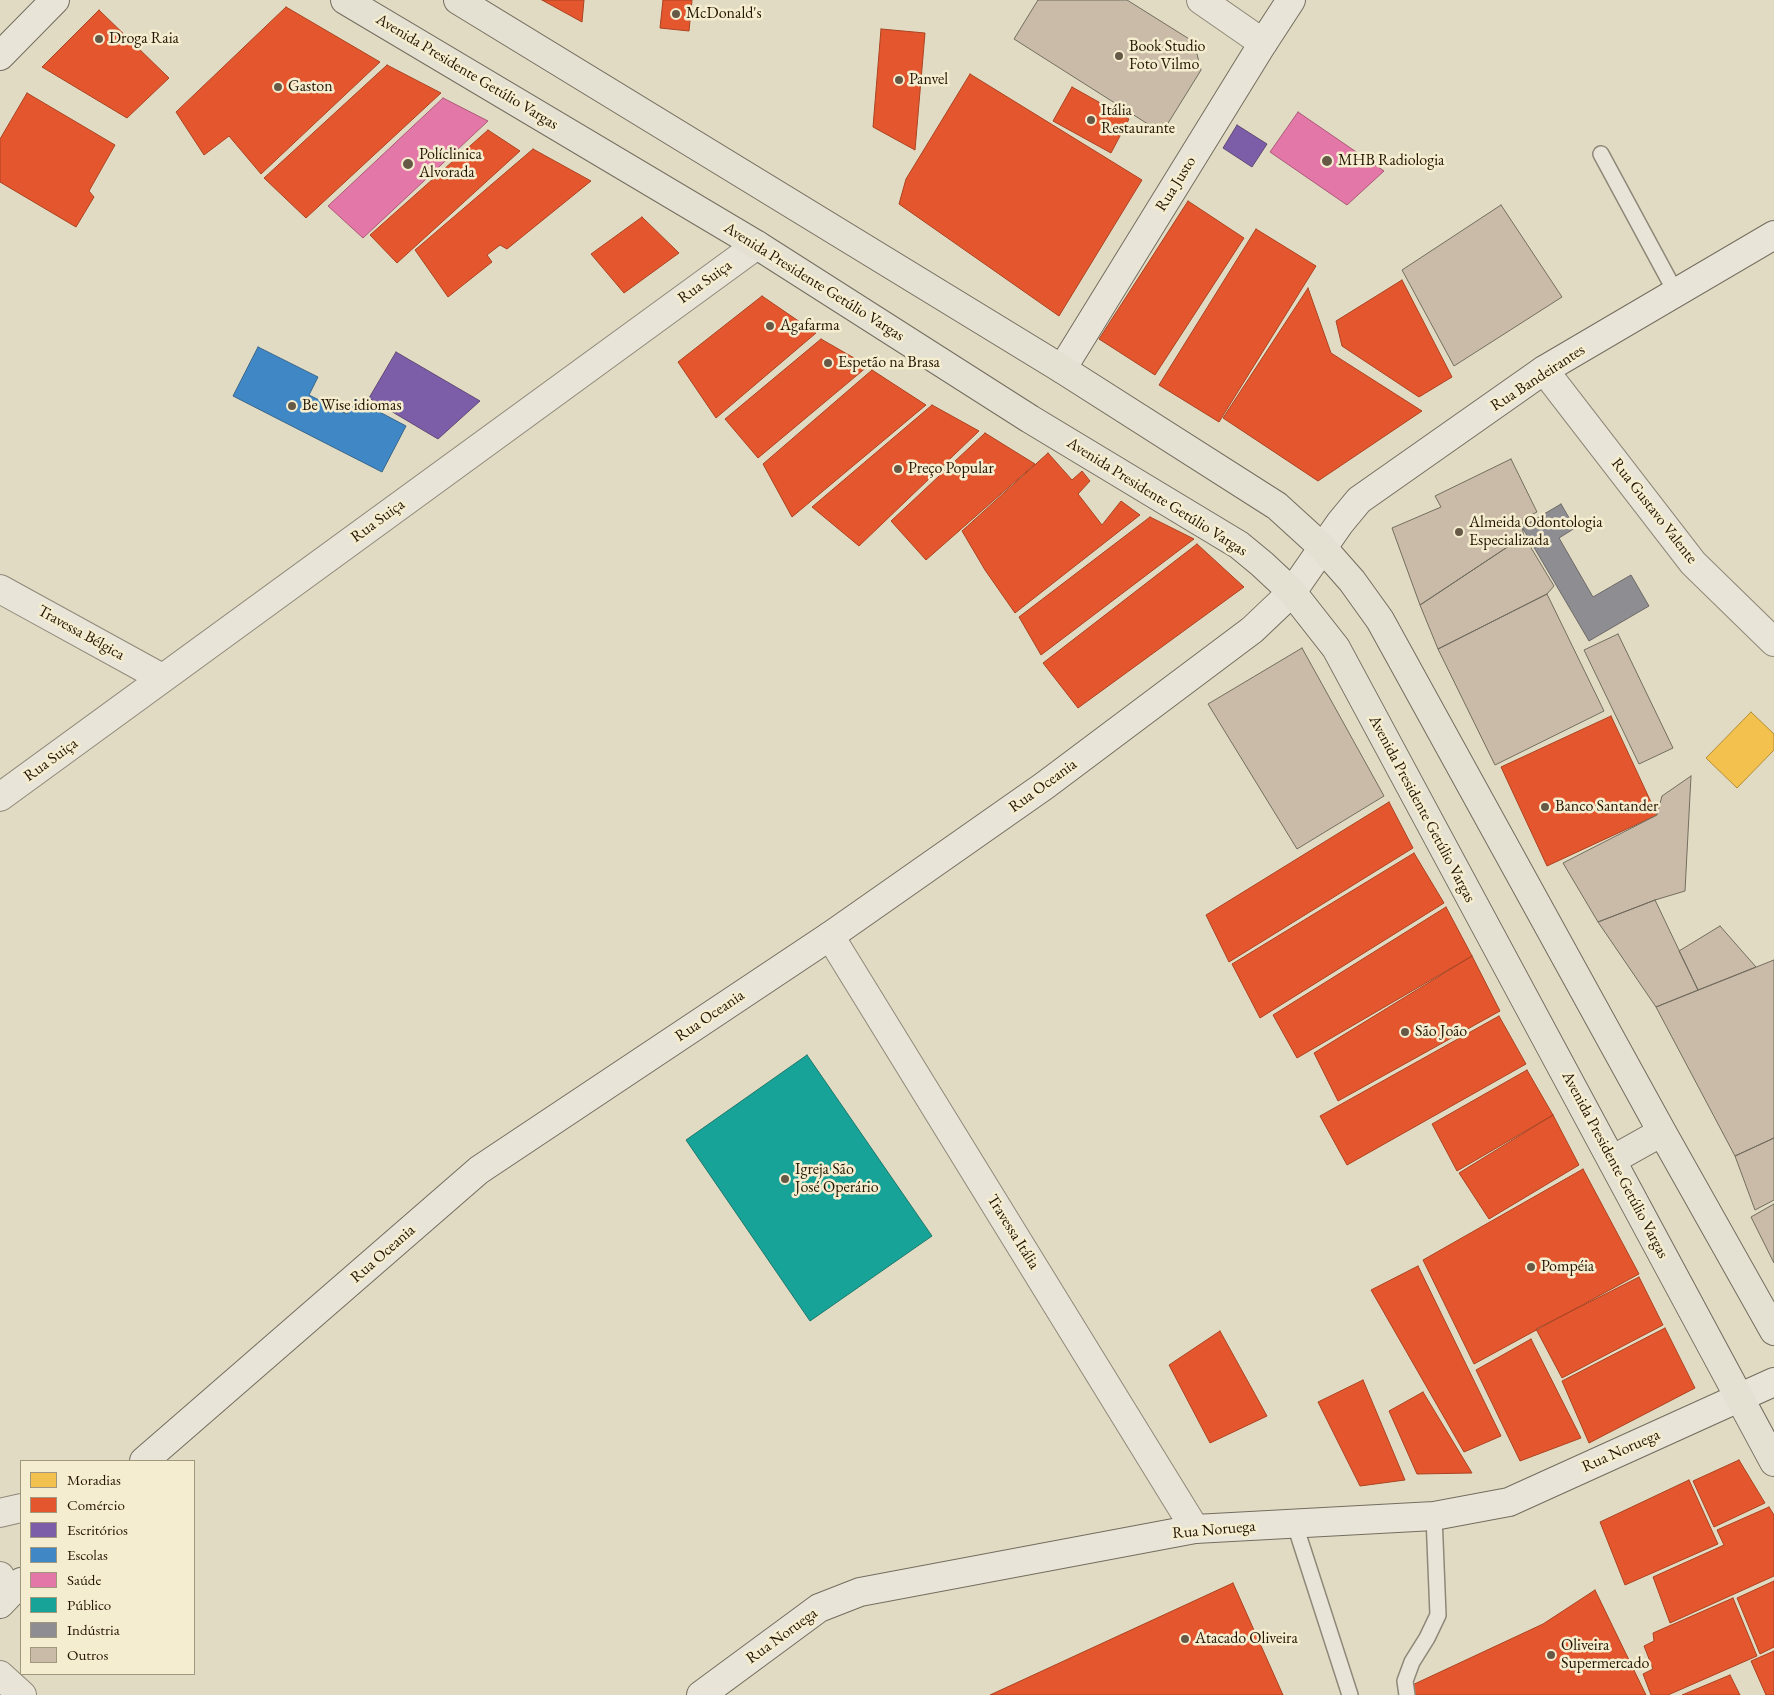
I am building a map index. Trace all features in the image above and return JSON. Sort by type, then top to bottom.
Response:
[{"type":"main road","name":"Avenida Presidente Getúlio Vargas","points":[[345,0],[757,245],[1030,419],[1239,546],[1292,592],[1336,648],[1774,1462]]},
{"type":"main road","points":[[458,0],[1062,369],[1277,506],[1322,547],[1352,581],[1380,620],[1662,1132],[1774,1331]]},
{"type":"main road","points":[[1612,1160],[1662,1132]]},
{"type":"street","points":[[0,56],[55,0]]},
{"type":"street","points":[[1201,0],[1263,43]]},
{"type":"street","name":"Rua Justo","points":[[1062,369],[1291,0]]},
{"type":"street","name":"Rua Bandeirantes","points":[[1292,592],[1322,547],[1360,500],[1544,370],[1774,235]]},
{"type":"street","name":"Rua Suiça","points":[[0,797],[757,245]]},
{"type":"street","name":"Rua Gustavo Valente","points":[[1544,370],[1693,563],[1774,642]]},
{"type":"street","name":"Travessa Bélgica","points":[[0,589],[162,678]]},
{"type":"street","name":"Rua Oceania","points":[[145,1460],[479,1170],[830,936],[1044,786],[1252,630],[1292,592]]},
{"type":"street","name":"Travessa Itália","points":[[830,936],[1195,1528]]},
{"type":"street","name":"Rua Noruega","points":[[701,1695],[819,1608],[860,1592],[1195,1528],[1295,1525],[1434,1516],[1509,1502],[1774,1382]]},
{"type":"street","points":[[0,1513],[20,1508]]},
{"type":"street","points":[[0,1675],[22,1695]]},
{"type":"lane","points":[[1601,154],[1676,293]]},
{"type":"lane","points":[[1407,1695],[1405,1681],[1412,1662],[1438,1616],[1434,1516]]},
{"type":"lane","points":[[1295,1525],[1350,1695]]},
{"type":"building: Moradias","points":[[1751,712],[1774,734],[1774,750],[1737,788],[1706,758]]},
{"type":"building: Comércio","points":[[542,0],[584,0],[582,22]]},
{"type":"building: Comércio","name":"McDonald's","points":[[663,0],[692,0],[689,31],[660,28]]},
{"type":"building: Comércio","name":"Gaston","points":[[286,7],[380,62],[261,174],[229,136],[204,155],[176,112]]},
{"type":"building: Comércio","name":"Droga Raia","points":[[99,10],[169,78],[127,118],[42,67]]},
{"type":"building: Comércio","name":"Panvel","points":[[881,29],[925,33],[915,150],[873,127]]},
{"type":"building: Comércio","points":[[387,65],[441,93],[306,218],[264,178]]},
{"type":"building: Comércio","points":[[970,74],[1142,180],[1059,316],[899,204],[906,179]]},
{"type":"building: Comércio","name":"Itália Restaurante","points":[[1072,87],[1129,119],[1111,153],[1053,121]]},
{"type":"building: Comércio","points":[[27,93],[115,145],[89,191],[94,197],[76,227],[0,182],[0,139]]},
{"type":"building: Comércio","points":[[488,130],[520,151],[397,263],[370,235]]},
{"type":"building: Comércio","points":[[533,149],[591,181],[507,249],[500,245],[487,255],[492,262],[448,297],[415,250]]},
{"type":"building: Comércio","points":[[1188,201],[1244,238],[1155,375],[1099,339]]},
{"type":"building: Comércio","points":[[642,217],[679,253],[624,293],[591,254]]},
{"type":"building: Comércio","points":[[1256,229],[1316,266],[1219,422],[1159,385]]},
{"type":"building: Comércio","points":[[1402,280],[1452,377],[1419,397],[1342,346],[1336,321]]},
{"type":"building: Comércio","points":[[1308,288],[1331,353],[1422,411],[1318,481],[1223,418]]},
{"type":"building: Comércio","points":[[762,296],[816,333],[716,418],[678,362]]},
{"type":"building: Comércio","points":[[821,339],[868,366],[758,458],[725,419]]},
{"type":"building: Comércio","points":[[872,370],[926,405],[792,517],[763,464]]},
{"type":"building: Comércio","name":"Preço Popular","points":[[932,405],[979,431],[859,546],[812,507]]},
{"type":"building: Comércio","points":[[985,433],[1035,464],[926,560],[891,521]]},
{"type":"building: Comércio","points":[[1048,453],[1072,480],[1082,471],[1090,481],[1078,494],[1102,525],[1121,501],[1140,515],[1015,613],[985,570],[962,531]]},
{"type":"building: Comércio","points":[[1150,517],[1194,539],[1041,655],[1019,617]]},
{"type":"building: Comércio","points":[[1197,544],[1244,587],[1078,708],[1043,663]]},
{"type":"building: Comércio","points":[[1611,716],[1657,815],[1547,866],[1501,767]]},
{"type":"building: Comércio","points":[[1389,802],[1413,848],[1229,962],[1206,915]]},
{"type":"building: Comércio","points":[[1414,853],[1444,903],[1260,1018],[1232,964]]},
{"type":"building: Comércio","points":[[1446,907],[1472,956],[1297,1058],[1273,1015]]},
{"type":"building: Comércio","name":"São João","points":[[1472,956],[1500,1011],[1338,1101],[1314,1053]]},
{"type":"building: Comércio","points":[[1499,1016],[1526,1064],[1347,1165],[1320,1116]]},
{"type":"building: Comércio","points":[[1527,1070],[1553,1115],[1457,1171],[1432,1124]]},
{"type":"building: Comércio","points":[[1553,1115],[1579,1165],[1489,1219],[1459,1173]]},
{"type":"building: Comércio","name":"Pompéia","points":[[1583,1169],[1639,1274],[1474,1364],[1423,1260]]},
{"type":"building: Comércio","points":[[1418,1266],[1501,1436],[1464,1452],[1371,1290]]},
{"type":"building: Comércio","points":[[1639,1277],[1663,1325],[1562,1378],[1536,1329]]},
{"type":"building: Comércio","points":[[1665,1328],[1695,1388],[1589,1443],[1562,1381]]},
{"type":"building: Comércio","points":[[1220,1331],[1267,1416],[1210,1443],[1169,1365]]},
{"type":"building: Comércio","points":[[1531,1339],[1581,1438],[1520,1461],[1476,1370]]},
{"type":"building: Comércio","points":[[1363,1380],[1405,1480],[1360,1486],[1318,1402]]},
{"type":"building: Comércio","points":[[1423,1392],[1472,1473],[1417,1474],[1389,1411]]},
{"type":"building: Comércio","points":[[1739,1460],[1765,1503],[1714,1527],[1693,1481]]},
{"type":"building: Comércio","points":[[1689,1480],[1718,1544],[1625,1585],[1600,1522]]},
{"type":"building: Comércio","points":[[1769,1507],[1774,1515],[1774,1576],[1670,1623],[1653,1577],[1724,1545],[1717,1530]]},
{"type":"building: Comércio","points":[[1774,1581],[1774,1647],[1760,1654],[1737,1598]]},
{"type":"building: Comércio","name":"Atacado Oliveira","points":[[1233,1583],[1283,1695],[990,1695]]},
{"type":"building: Comércio","name":"Oliveira Supermercado","points":[[1595,1590],[1646,1695],[1412,1695],[1408,1687],[1543,1624]]},
{"type":"building: Comércio","points":[[1733,1598],[1757,1656],[1668,1695],[1651,1695],[1643,1674],[1653,1669],[1644,1646],[1654,1641],[1653,1633]]},
{"type":"building: Comércio","points":[[1774,1651],[1774,1695],[1766,1695],[1751,1661]]},
{"type":"building: Comércio","points":[[1730,1675],[1740,1695],[1682,1695]]},
{"type":"building: Escritórios","points":[[1237,125],[1267,144],[1252,167],[1223,148]]},
{"type":"building: Escritórios","points":[[396,352],[480,401],[438,439],[369,398]]},
{"type":"building: Escolas","name":"Be Wise idiomas","points":[[258,347],[318,377],[309,395],[347,414],[355,399],[406,426],[382,472],[233,396]]},
{"type":"building: Saúde","name":"Políclinica Alvorada","points":[[443,98],[488,121],[363,238],[328,206]]},
{"type":"building: Saúde","name":"MHB Radiologia","points":[[1298,112],[1384,171],[1347,205],[1270,152]]},
{"type":"building: Público","points":[[807,1055],[932,1236],[810,1321],[686,1140]]},
{"type":"building: Indústria","points":[[1561,504],[1575,528],[1559,538],[1593,597],[1631,575],[1649,606],[1589,641],[1522,527]]},
{"type":"building: Outros","name":"Book Studio Foto Vilmo","points":[[1038,0],[1127,0],[1194,42],[1201,70],[1162,133],[1014,39]]},
{"type":"building: Outros","points":[[1501,205],[1562,297],[1454,366],[1402,270]]},
{"type":"building: Outros","name":"Almeida Odontologia Especializada","points":[[1511,459],[1537,512],[1523,519],[1524,536],[1420,605],[1392,528],[1441,507],[1435,496]]},
{"type":"building: Outros","points":[[1524,536],[1554,586],[1547,594],[1438,649],[1420,605]]},
{"type":"building: Outros","points":[[1547,594],[1604,711],[1495,765],[1438,649]]},
{"type":"building: Outros","points":[[1618,634],[1673,748],[1639,764],[1584,650]]},
{"type":"building: Outros","points":[[1302,648],[1384,796],[1297,849],[1208,704]]},
{"type":"building: Outros","points":[[1691,776],[1685,891],[1655,900],[1598,922],[1563,863],[1657,815],[1662,796]]},
{"type":"building: Outros","points":[[1655,900],[1698,990],[1656,1007],[1598,922]]},
{"type":"building: Outros","points":[[1720,926],[1756,967],[1698,990],[1679,951]]},
{"type":"building: Outros","points":[[1774,960],[1774,1138],[1735,1156],[1656,1007]]},
{"type":"building: Outros","points":[[1774,1138],[1774,1200],[1755,1210],[1735,1156]]},
{"type":"building: Outros","points":[[1774,1204],[1774,1263],[1751,1217]]},
{"type":"place","name":"McDonald's","points":[[676,14]]},
{"type":"place","name":"Droga Raia","points":[[99,39]]},
{"type":"place","name":"Book Studio Foto Vilmo","points":[[1119,56]]},
{"type":"place","name":"Panvel","points":[[899,80]]},
{"type":"place","name":"Gaston","points":[[278,87]]},
{"type":"place","name":"Itália Restaurante","points":[[1091,120]]},
{"type":"place","name":"MHB Radiologia","points":[[1327,161]]},
{"type":"place","name":"Políclinica Alvorada","points":[[408,164]]},
{"type":"place","name":"Agafarma","points":[[770,326]]},
{"type":"place","name":"Espetão na Brasa","points":[[828,363]]},
{"type":"place","name":"Be Wise idiomas","points":[[292,406]]},
{"type":"place","name":"Preço Popular","points":[[898,469]]},
{"type":"place","name":"Almeida Odontologia Especializada","points":[[1459,532]]},
{"type":"place","name":"Banco Santander","points":[[1545,807]]},
{"type":"place","name":"São João","points":[[1405,1032]]},
{"type":"place","name":"Igreja São José Operário","points":[[785,1179]]},
{"type":"place","name":"Pompéia","points":[[1531,1267]]},
{"type":"place","name":"Atacado Oliveira","points":[[1185,1639]]},
{"type":"place","name":"Oliveira Supermercado","points":[[1551,1655]]}]
